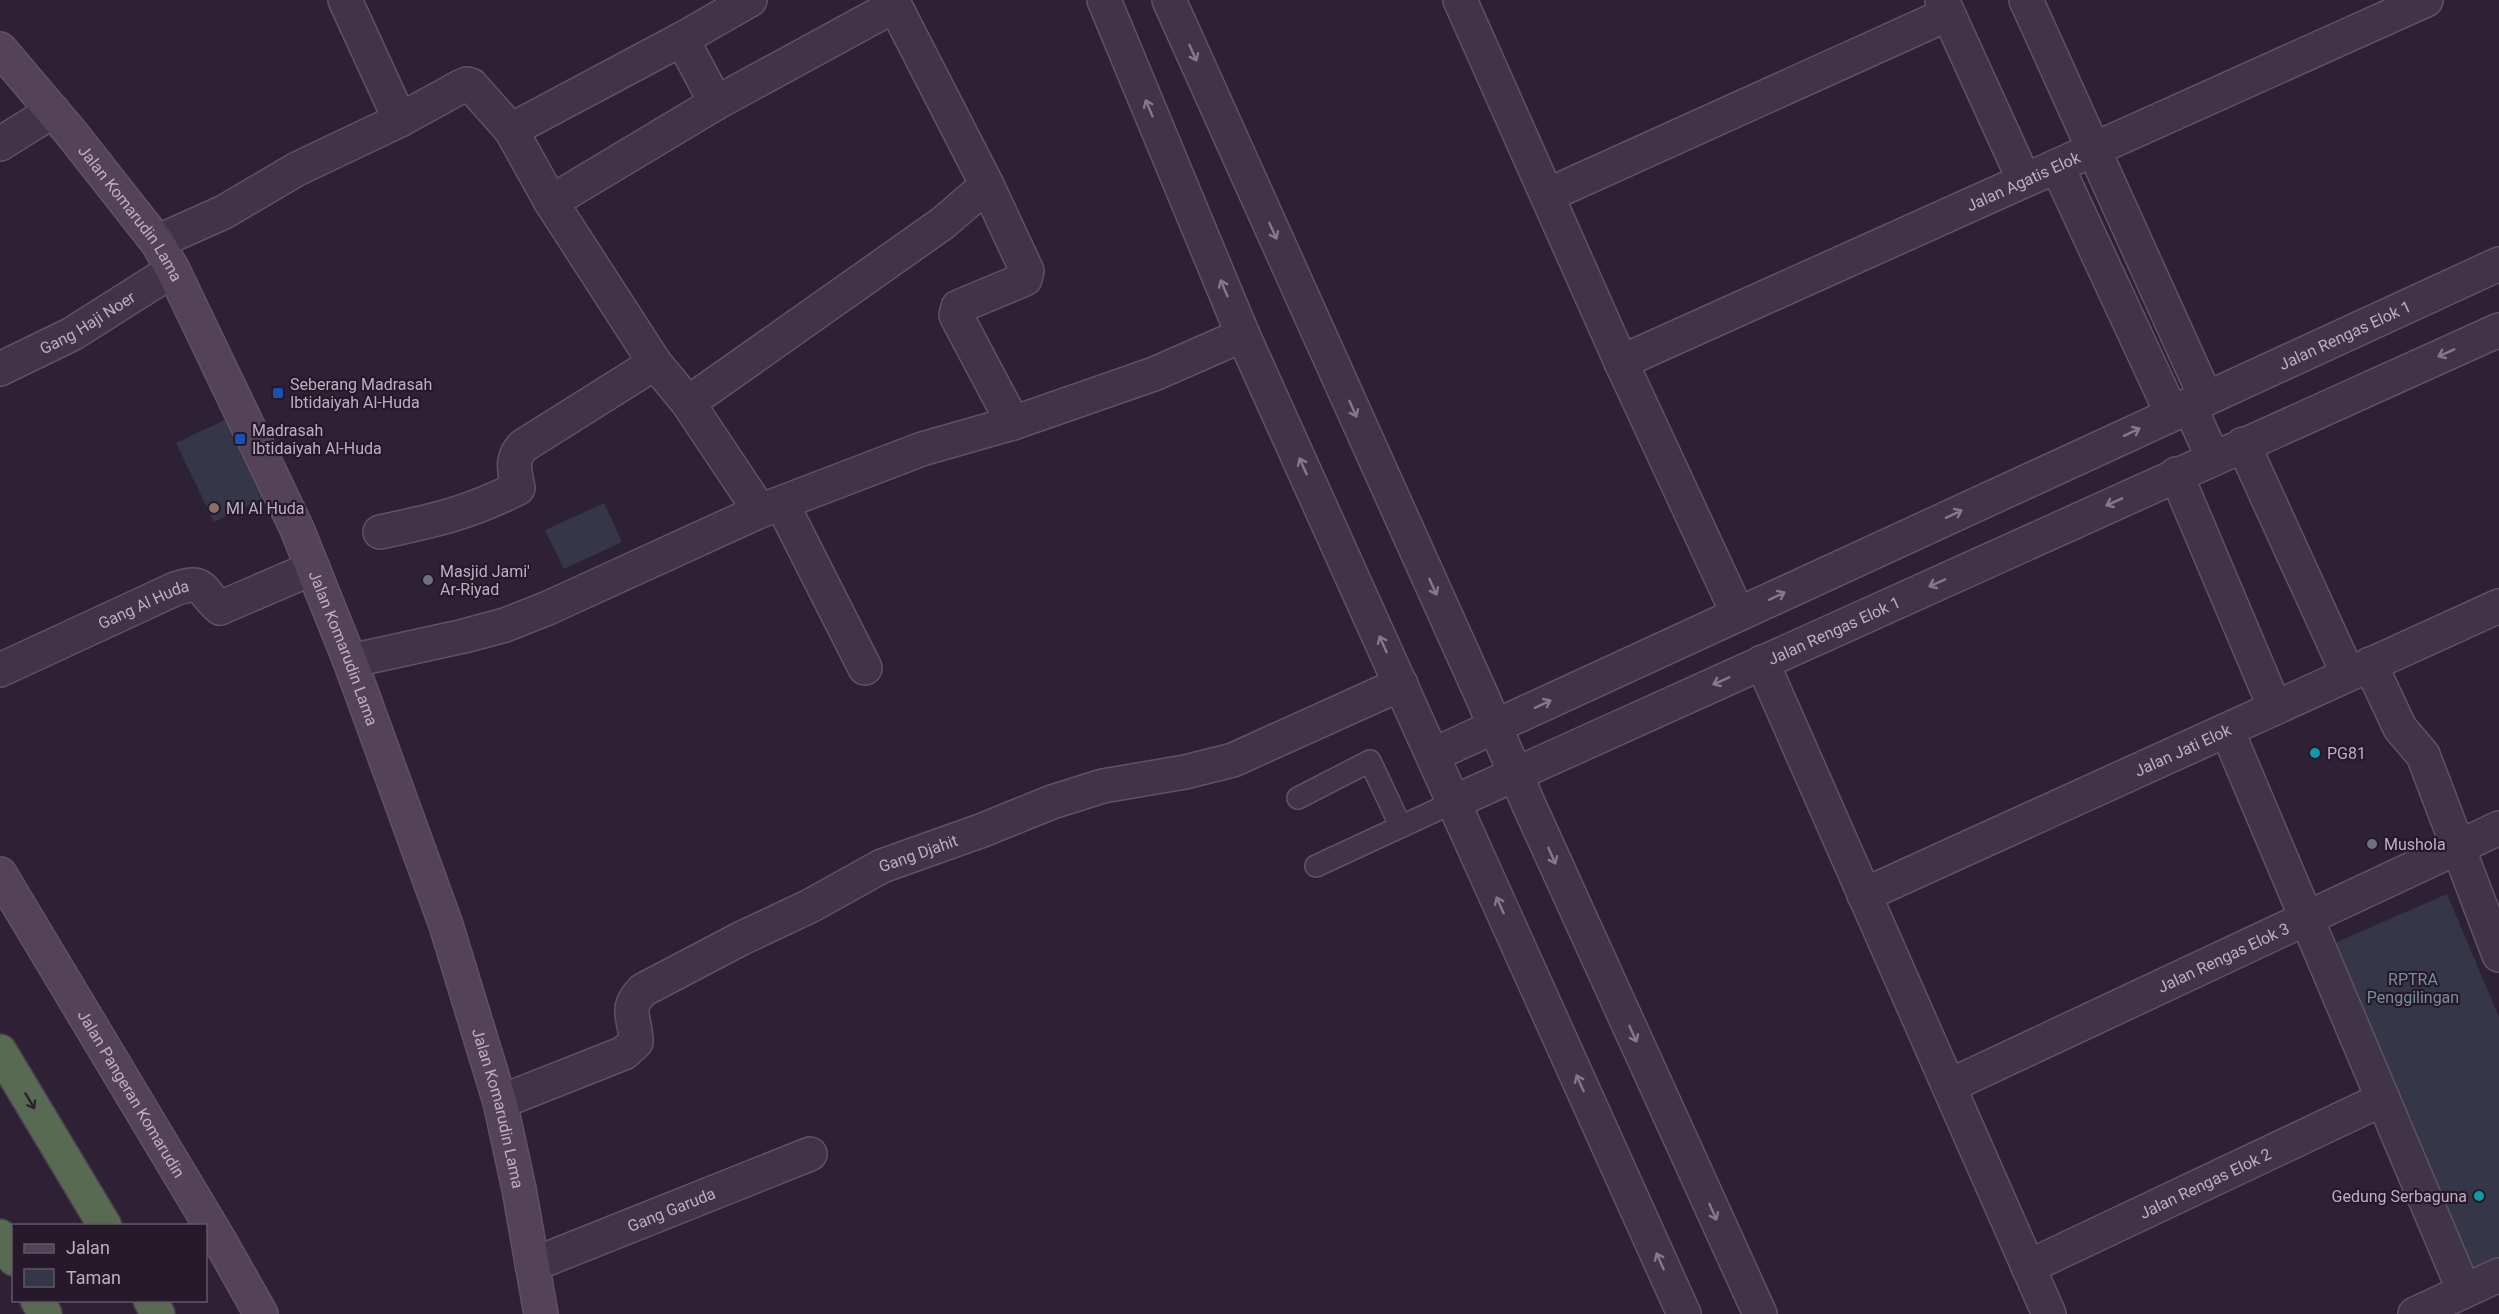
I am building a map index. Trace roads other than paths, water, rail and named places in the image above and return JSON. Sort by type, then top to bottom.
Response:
[{"type":"highway","points":[[0,1051],[104,1224]]},
{"type":"highway","points":[[0,1236],[12,1256]]},
{"type":"street","points":[[345,0],[400,120]]},
{"type":"street","points":[[511,130],[750,0]]},
{"type":"street","points":[[1104,0],[1244,334],[1684,1314]]},
{"type":"street","points":[[1169,0],[1760,1314]]},
{"type":"street","points":[[2026,0],[2094,149],[2189,406]]},
{"type":"street","name":"Jalan Agatis Elok","points":[[1621,362],[2426,0]]},
{"type":"street","points":[[1465,2],[1621,362],[1738,614]]},
{"type":"street","points":[[551,202],[716,103],[893,3],[987,185],[1026,267],[1025,279],[957,307],[956,315],[1013,423]]},
{"type":"street","points":[[1548,195],[1945,7],[2024,180]]},
{"type":"street","points":[[682,39],[716,103]]},
{"type":"street","name":"Jalan Komarudin Lama","points":[[0,49],[53,111],[157,242],[173,270],[297,529],[350,661],[446,925],[500,1102],[519,1189],[541,1314]]},
{"type":"street","points":[[157,242],[224,212],[297,169],[400,120],[467,84],[475,88],[511,130],[551,202],[655,363],[771,507],[865,668]]},
{"type":"street","points":[[0,144],[53,111]]},
{"type":"street","points":[[2057,166],[2189,406],[2213,458]]},
{"type":"street","points":[[688,403],[943,223],[987,185]]},
{"type":"street","name":"Jalan Rengas Elok 1","points":[[1433,755],[2499,264]]},
{"type":"street","name":"Gang Haji Noer","points":[[0,369],[72,334],[173,270]]},
{"type":"street","name":"Jalan Rengas Elok 1","points":[[1454,802],[2499,330]]},
{"type":"street","points":[[350,661],[505,625],[548,608],[771,507],[922,449],[1013,423],[1154,374],[1244,334]]},
{"type":"street","points":[[380,532],[454,516],[518,488],[513,465],[515,455],[523,446],[655,363]]},
{"type":"street","points":[[2243,444],[2400,728],[2423,755],[2499,955]]},
{"type":"street","points":[[2176,474],[2275,708]]},
{"type":"street","name":"Gang Al Huda","points":[[0,670],[191,583],[199,585],[220,608],[313,568]]},
{"type":"street","name":"Jalan Jati Elok","points":[[1864,895],[2499,606]]},
{"type":"street","points":[[1762,662],[2049,1314]]},
{"type":"street","name":"Gang Djahit","points":[[500,1102],[624,1053],[636,1042],[630,1008],[633,1000],[643,990],[740,939],[810,906],[882,866],[983,830],[1052,801],[1103,786],[1233,760],[1401,684]]},
{"type":"street","points":[[2226,730],[2464,1291]]},
{"type":"street","name":"Jalan Rengas Elok 3","points":[[1948,1086],[2499,828]]},
{"type":"street","name":"Jalan Pangeran Komarudin","points":[[0,874],[221,1243],[261,1314]]},
{"type":"street","name":"Jalan Rengas Elok 2","points":[[2028,1267],[2383,1099]]},
{"type":"street","name":"Gang Garuda","points":[[532,1266],[810,1154]]},
{"type":"street","points":[[2415,1314],[2499,1275]]},
{"type":"lane","points":[[1298,798],[1371,761],[1401,827]]},
{"type":"lane","points":[[1316,866],[1454,802]]},
{"type":"place","name":"Seberang Madrasah Ibtidaiyah Al-Huda","points":[[278,393]]},
{"type":"place","name":"Madrasah Ibtidaiyah Al-Huda","points":[[240,439]]},
{"type":"place","name":"MI Al Huda","points":[[214,508]]},
{"type":"place","name":"Masjid Jami' Ar-Riyad","points":[[428,580]]},
{"type":"place","name":"PG81","points":[[2315,753]]},
{"type":"place","name":"Mushola","points":[[2372,844]]},
{"type":"place","name":"Gedung Serbaguna","points":[[2479,1196]]},
{"type":"park label","name":"RPTRA Penggilingan","points":[[2413,988]]}]
